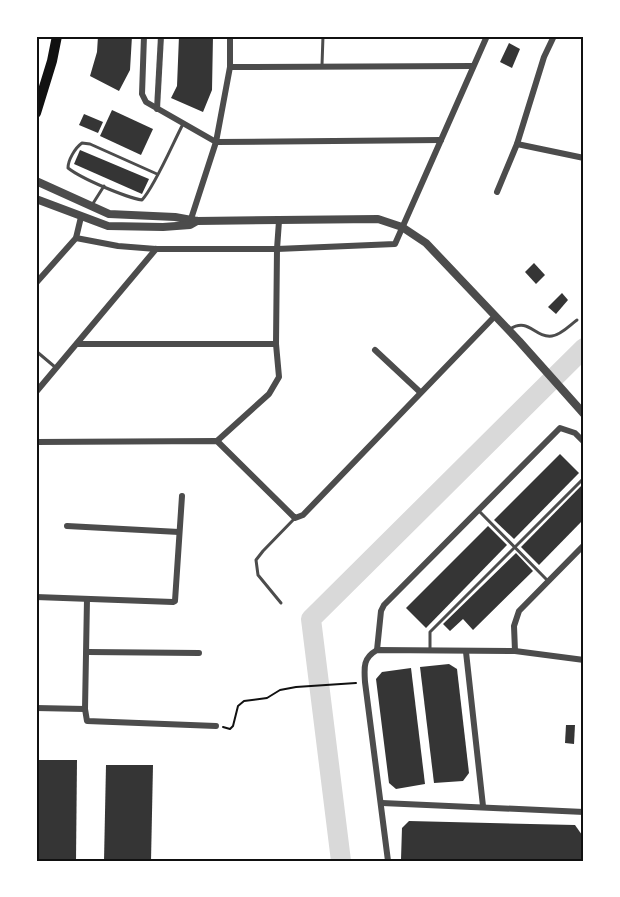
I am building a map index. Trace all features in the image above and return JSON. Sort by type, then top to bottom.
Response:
[{"type":"highway","points":[[36,113],[57,36]]},
{"type":"street","points":[[144,36],[142,94],[146,102],[216,142],[441,140]]},
{"type":"street","points":[[158,109],[161,36]]},
{"type":"street","points":[[192,221],[216,142],[230,67],[230,36]]},
{"type":"street","points":[[76,238],[118,246],[156,249],[277,249],[392,245],[398,240],[487,36]]},
{"type":"street","points":[[497,192],[517,144],[544,57],[554,36]]},
{"type":"street","points":[[230,67],[473,66]]},
{"type":"street","points":[[517,144],[584,158]]},
{"type":"street","points":[[36,181],[108,214],[192,221]]},
{"type":"street","points":[[36,199],[108,226],[192,221],[378,219],[402,227],[426,243],[584,414]]},
{"type":"street","points":[[36,284],[76,238],[81,217]]},
{"type":"street","points":[[36,442],[217,441],[269,394],[279,377],[276,344],[279,221]]},
{"type":"street","points":[[36,392],[156,249]]},
{"type":"street","points":[[217,441],[295,518],[303,515],[495,316]]},
{"type":"street","points":[[77,344],[276,344]]},
{"type":"street","points":[[375,350],[420,392]]},
{"type":"street","points":[[377,650],[381,611],[384,605],[477,510],[560,428],[575,433],[584,442]]},
{"type":"street","points":[[36,597],[175,601],[182,496]]},
{"type":"street","points":[[67,526],[179,532]]},
{"type":"street","points":[[515,651],[516,618],[548,581],[584,545]]},
{"type":"street","points":[[87,599],[88,652],[85,709],[88,721],[216,726]]},
{"type":"street","points":[[388,861],[365,682],[364,663],[369,654],[377,650],[515,651],[584,660]]},
{"type":"street","points":[[88,652],[199,653]]},
{"type":"street","points":[[466,652],[483,806]]},
{"type":"street","points":[[36,708],[85,709]]},
{"type":"street","points":[[382,802],[584,812]]},
{"type":"lane","points":[[322,65],[323,36]]},
{"type":"lane","points":[[158,174],[90,144],[82,143],[68,163],[68,168],[104,186],[142,200],[158,174],[184,122]]},
{"type":"lane","points":[[92,206],[104,186]]},
{"type":"lane","points":[[508,330],[517,324],[522,324],[545,336],[551,336],[577,320]]},
{"type":"lane","points":[[36,351],[56,368]]},
{"type":"lane","points":[[430,652],[430,632],[584,478]]},
{"type":"lane","points":[[477,510],[548,581]]},
{"type":"lane","points":[[281,603],[258,575],[256,560],[295,518]]},
{"type":"path","points":[[216,726],[230,729],[233,726],[238,706],[244,700],[267,698],[280,690],[365,682]]},
{"type":"building","points":[[98,36],[132,36],[130,70],[119,91],[90,76],[97,52]]},
{"type":"building","points":[[179,36],[213,36],[212,90],[203,112],[171,98],[177,86]]},
{"type":"building","points":[[509,43],[520,49],[512,68],[500,62]]},
{"type":"building","points":[[112,110],[153,129],[141,155],[100,136]]},
{"type":"building","points":[[84,114],[103,122],[98,133],[79,125]]},
{"type":"building","points":[[80,150],[149,179],[142,194],[74,164]]},
{"type":"building","points":[[534,263],[545,275],[536,284],[525,272]]},
{"type":"building","points":[[562,293],[568,300],[556,314],[548,307]]},
{"type":"building","points":[[560,454],[579,473],[514,539],[494,520]]},
{"type":"building","points":[[584,483],[584,519],[539,565],[521,547]]},
{"type":"building","points":[[488,526],[507,545],[426,628],[406,608]]},
{"type":"building","points":[[516,553],[533,571],[473,630],[463,619],[450,631],[443,624]]},
{"type":"building","points":[[449,664],[457,669],[469,773],[463,781],[434,783],[420,667]]},
{"type":"building","points":[[411,668],[425,784],[396,789],[389,783],[376,679],[382,672]]},
{"type":"building","points":[[566,725],[575,725],[574,744],[565,743]]},
{"type":"building","points":[[36,760],[77,760],[76,861],[36,861]]},
{"type":"building","points":[[106,765],[153,765],[151,861],[104,861]]},
{"type":"building","points":[[409,821],[575,825],[582,835],[581,861],[401,859],[402,828]]},
{"type":"waterway","points":[[341,861],[311,619],[584,348]]}]
